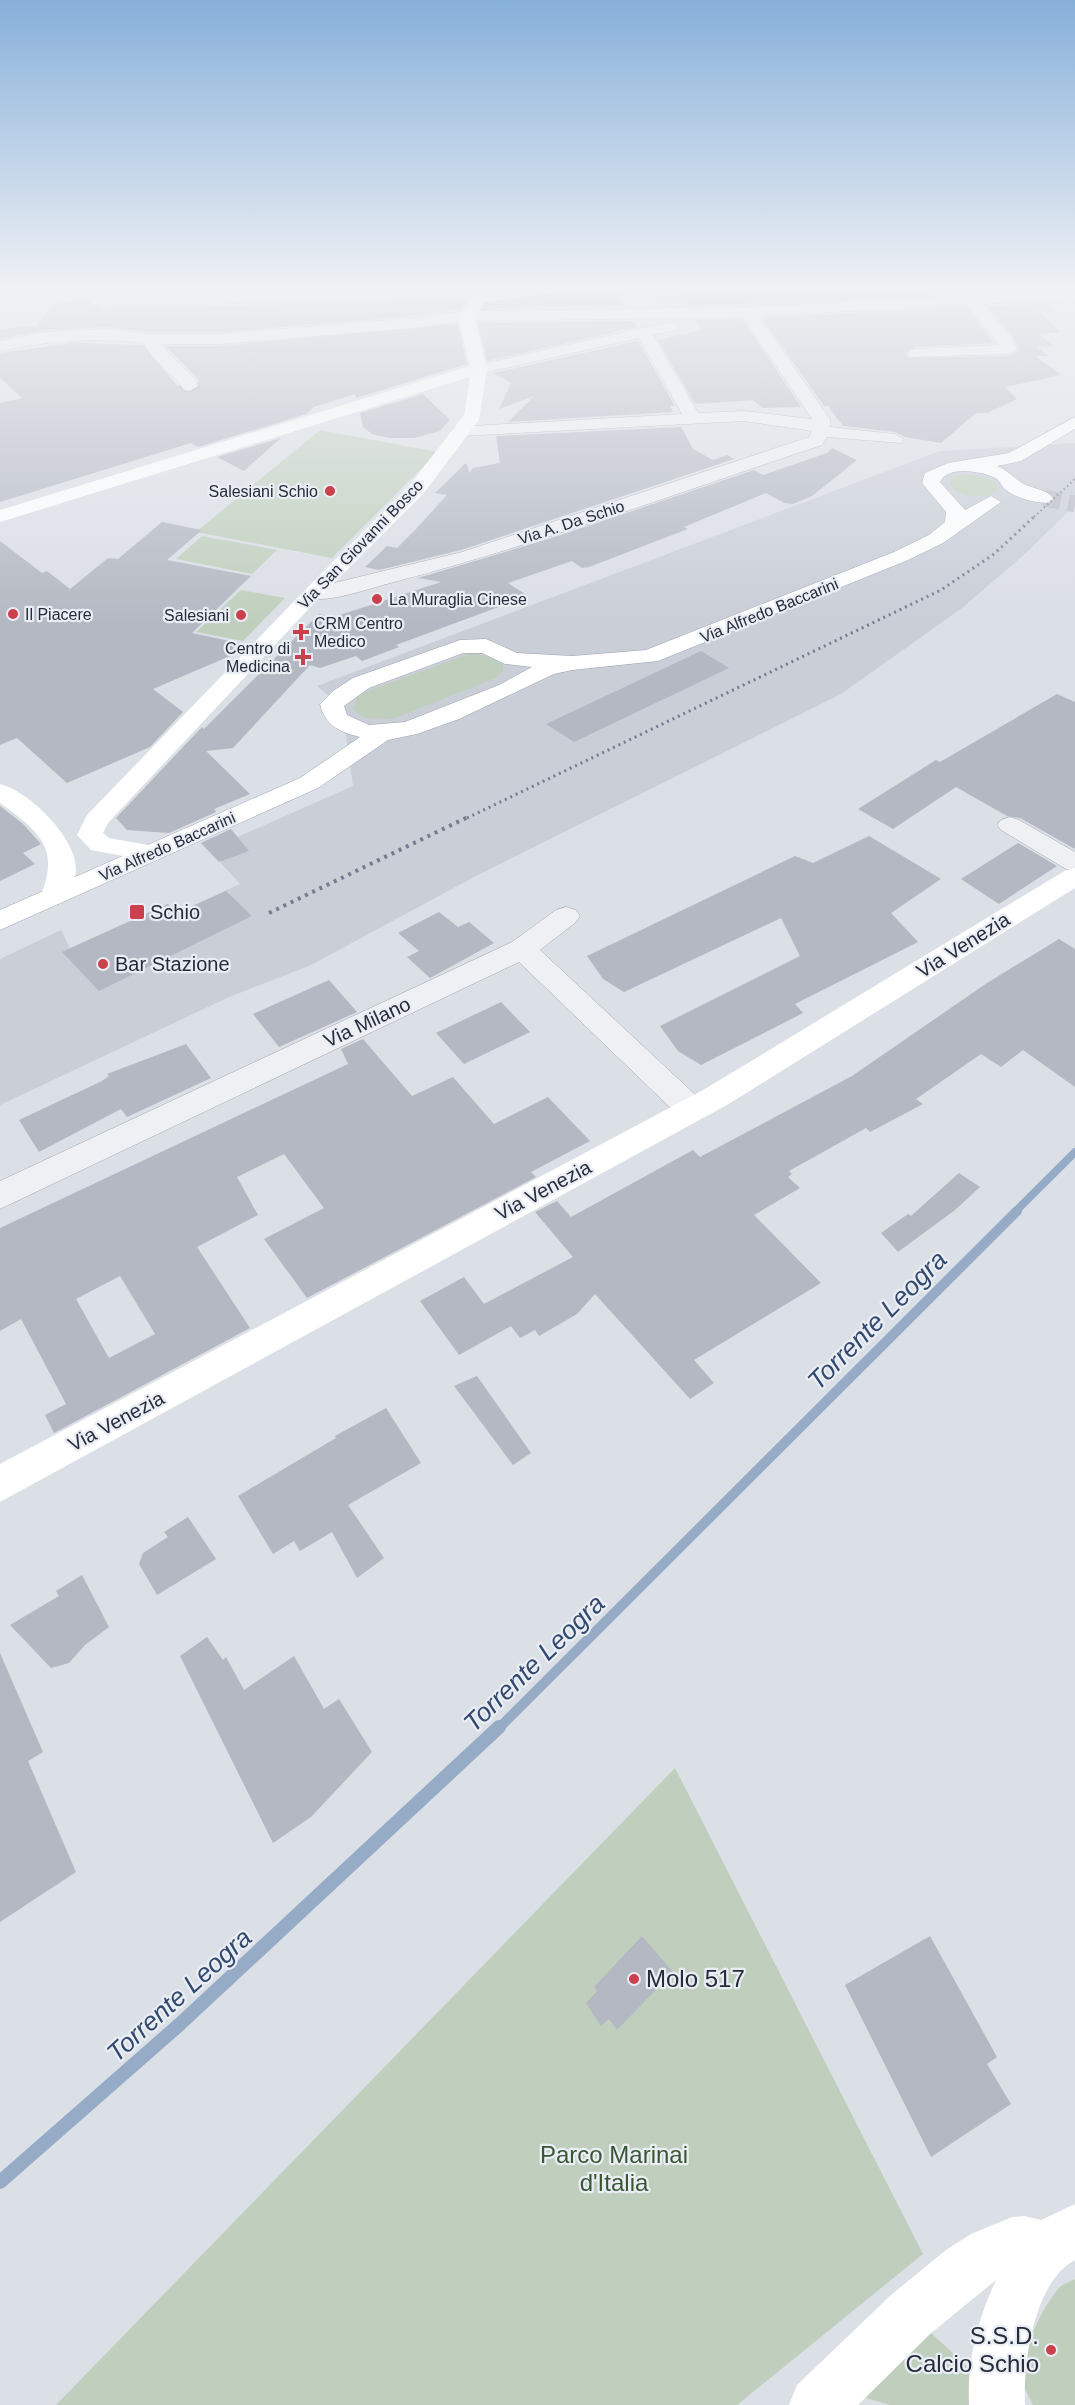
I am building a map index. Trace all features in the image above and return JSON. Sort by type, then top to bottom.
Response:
[{"type":"street","points":[[0,516],[382,398]]},
{"type":"street","name":"Via San Giovanni Bosco","points":[[96,820],[312,594],[416,490],[473,416],[475,398]]},
{"type":"street","points":[[681,398],[689,412]]},
{"type":"street","points":[[807,398],[821,419],[822,429]]},
{"type":"street","points":[[461,431],[689,412],[744,416],[895,439]]},
{"type":"street","points":[[955,524],[956,511],[934,488],[932,477],[945,469],[969,467],[1015,457],[1075,422]]},
{"type":"street","name":"Via A. Da Schio","points":[[312,594],[342,590],[469,556],[808,445],[820,437],[822,429]]},
{"type":"street","points":[[1004,490],[1015,457]]},
{"type":"street","points":[[969,467],[1004,490]]},
{"type":"street","points":[[942,494],[965,501],[1004,490]]},
{"type":"street","name":"Via Alfredo Baccarini","points":[[0,921],[283,795],[332,768],[379,735],[400,731],[513,676],[572,663],[650,656],[675,648],[901,556],[936,539],[1004,490]]},
{"type":"street","points":[[379,735],[344,724],[333,714],[333,704],[340,696],[361,683],[460,647],[486,646],[513,676]]},
{"type":"street","points":[[332,768],[341,746],[344,724]]},
{"type":"street","points":[[0,790],[35,817],[59,848],[63,871],[54,896]]},
{"type":"street","points":[[35,817],[96,820],[90,835],[100,844],[150,853]]},
{"type":"street","points":[[1010,825],[1075,863]]},
{"type":"street","name":"Via Venezia","points":[[0,1484],[692,1110],[1075,876]]},
{"type":"street","name":"Via Milano","points":[[0,1196],[522,949],[566,916]]},
{"type":"street","points":[[522,949],[692,1110]]},
{"type":"street","points":[[817,2405],[951,2279],[1010,2244],[1059,2239]]},
{"type":"street","points":[[996,2405],[1001,2335],[1019,2291],[1059,2239]]},
{"type":"shaded area","points":[[1075,443],[1075,505],[1026,553],[962,608],[841,694],[474,877],[311,965],[229,997],[0,1105],[0,959],[61,930],[70,948],[168,904],[177,913],[240,884],[221,863],[224,843],[353,786],[342,707],[317,686],[940,451]]},
{"type":"green space","name":"Salesiani Schio","points":[[320,430],[438,452],[332,558],[196,532]]},
{"type":"green space","points":[[959,475],[975,475],[995,482],[998,489],[987,495],[965,495],[953,489],[949,484]]},
{"type":"green space","name":"Salesiani","points":[[202,536],[277,550],[252,574],[176,559]]},
{"type":"green space","name":"Salesiani","points":[[241,590],[285,598],[243,641],[196,632]]},
{"type":"green space","points":[[472,653],[499,659],[503,664],[503,671],[496,678],[393,719],[365,718],[353,709],[357,697],[365,692]]},
{"type":"green space","name":"Parco Marinai d'Italia","points":[[675,1768],[923,2254],[737,2405],[56,2405]]},
{"type":"green space","name":"S.S.D. Calcio Schio","points":[[1075,2279],[1075,2405],[1033,2405],[1026,2392],[1023,2373],[1028,2347],[1052,2296],[1061,2287]]},
{"type":"green space","points":[[929,2331],[973,2372],[974,2405],[890,2405],[863,2397]]},
{"type":"building","points":[[21,398],[342,398],[314,407],[306,414],[198,447],[191,443],[0,502],[0,403]]},
{"type":"building","points":[[409,398],[427,398],[450,420],[440,431],[414,438],[389,438],[372,434],[363,427],[360,413]]},
{"type":"building","points":[[504,398],[528,398],[499,409]]},
{"type":"building","points":[[532,398],[671,398],[675,406],[670,406],[673,412],[508,422]]},
{"type":"building","points":[[692,398],[795,398],[801,407],[762,408],[753,400],[695,404]]},
{"type":"building","points":[[819,398],[1017,399],[987,413],[976,413],[941,443],[905,437],[895,432],[843,426],[828,406],[824,406]]},
{"type":"building","points":[[681,427],[693,449],[713,460],[727,455],[734,459],[461,550],[379,570],[365,567],[387,546],[397,548],[416,529],[447,495],[435,493],[466,463],[470,473],[473,468],[500,463],[496,436]]},
{"type":"building","points":[[281,438],[244,471],[217,457]]},
{"type":"building","points":[[832,448],[857,460],[812,496],[793,504],[784,503],[766,493],[684,527],[688,529],[589,567],[582,568],[572,561],[508,583],[528,596],[396,645],[399,647],[362,661],[356,656],[320,668],[310,665],[233,748],[206,751],[250,794],[214,809],[216,812],[169,833],[127,830],[116,818],[202,727],[204,729],[319,614],[334,617],[441,582],[418,578],[558,536],[754,470],[763,475],[827,453]]},
{"type":"building","points":[[162,522],[202,530],[167,560],[251,576],[192,633],[248,645],[244,650],[153,689],[183,712],[150,747],[67,783],[17,738],[0,745],[0,541],[42,573],[47,571],[70,589],[108,558],[118,559]]},
{"type":"building","points":[[701,651],[729,668],[574,742],[546,724]]},
{"type":"building","points":[[1057,694],[1075,702],[1075,849],[1020,818],[1007,816],[956,787],[893,829],[858,809],[936,760],[940,762]]},
{"type":"building","points":[[0,806],[23,824],[41,844],[23,853],[35,864],[0,881]]},
{"type":"building","points":[[231,829],[249,851],[219,862],[201,843]]},
{"type":"building","points":[[869,836],[941,879],[891,913],[918,942],[795,1004],[803,1013],[701,1065],[678,1051],[660,1026],[800,956],[781,918],[624,992],[603,979],[587,956],[795,856],[813,863]]},
{"type":"building","points":[[1018,843],[1057,866],[999,904],[961,879]]},
{"type":"building","points":[[226,891],[252,916],[99,991],[62,952],[168,904],[177,913]]},
{"type":"building","points":[[439,912],[458,927],[469,922],[494,943],[430,978],[407,957],[419,951],[398,933]]},
{"type":"building","points":[[1059,939],[1075,949],[1075,1087],[1023,1050],[1001,1067],[981,1054],[916,1099],[923,1104],[870,1132],[866,1128],[789,1171],[792,1174],[788,1177],[800,1188],[754,1215],[821,1283],[694,1360],[714,1383],[690,1399],[595,1294],[577,1314],[539,1336],[535,1330],[520,1338],[511,1326],[459,1355],[420,1301],[464,1277],[484,1304],[573,1257],[535,1212],[557,1201],[571,1217],[693,1150],[700,1157],[852,1076],[987,983]]},
{"type":"building","points":[[329,980],[357,1012],[279,1047],[253,1014]]},
{"type":"building","points":[[501,1002],[530,1032],[464,1064],[436,1033]]},
{"type":"building","points":[[363,1039],[412,1096],[453,1077],[494,1124],[548,1097],[590,1141],[531,1172],[536,1177],[307,1298],[264,1239],[324,1208],[284,1154],[237,1177],[258,1215],[197,1247],[250,1328],[54,1433],[45,1415],[66,1404],[21,1319],[0,1331],[0,1228],[348,1064],[341,1049]],"holes":[[[120,1276],[155,1334],[109,1358],[76,1299]]]},
{"type":"building","points":[[186,1044],[211,1078],[127,1117],[121,1109],[39,1152],[19,1120],[102,1081],[109,1076],[107,1074]]},
{"type":"building","points":[[959,1173],[980,1187],[955,1210],[898,1252],[881,1233],[908,1214],[911,1216]]},
{"type":"building","points":[[477,1376],[531,1453],[513,1465],[454,1386]]},
{"type":"building","points":[[386,1408],[421,1463],[348,1505],[384,1558],[357,1578],[332,1532],[300,1551],[294,1541],[273,1554],[238,1496],[336,1438],[335,1436]]},
{"type":"building","points":[[188,1517],[216,1559],[157,1595],[139,1564],[143,1553],[168,1537],[164,1532]]},
{"type":"building","points":[[82,1575],[109,1627],[85,1645],[69,1663],[51,1668],[10,1625],[59,1596],[56,1591]]},
{"type":"building","points":[[207,1637],[223,1660],[226,1657],[244,1690],[294,1656],[324,1709],[339,1699],[372,1752],[311,1817],[273,1843],[180,1656]]},
{"type":"building","points":[[0,1653],[43,1752],[28,1761],[76,1872],[0,1922]]},
{"type":"building","name":"Molo 517","points":[[642,1936],[673,1972],[617,2030],[609,2019],[601,2026],[586,2003],[597,1991],[594,1987]]},
{"type":"building","points":[[930,1936],[997,2057],[987,2064],[1011,2104],[931,2157],[845,1985]]},
{"type":"waterway","points":[[138,399],[142,398]]},
{"type":"waterway","name":"Torrente Leogra","points":[[1015,1212],[1075,1152]]},
{"type":"waterway","name":"Torrente Leogra","points":[[498,1729],[1017,1211]]},
{"type":"waterway","name":"Torrente Leogra","points":[[0,2182],[180,2024],[499,1727]]},
{"type":"tunnel","points":[[1044,498],[1075,504]]},
{"type":"railway","points":[[1034,517],[1075,479]]},
{"type":"railway","points":[[467,818],[941,590],[994,554],[1036,515]]},
{"type":"railway","points":[[269,913],[470,816]]},
{"type":"place","name":"Salesiani Schio","points":[[330,491]]},
{"type":"place","name":"La Muraglia Cinese","points":[[377,599]]},
{"type":"place","name":"Il Piacere","points":[[13,614]]},
{"type":"place","name":"Salesiani","points":[[241,615]]},
{"type":"place","name":"CRM Centro Medico","points":[[301,632]]},
{"type":"place","name":"Centro di Medicina","points":[[303,657]]},
{"type":"place","name":"Schio","points":[[137,912]]},
{"type":"place","name":"Bar Stazione","points":[[103,964]]},
{"type":"place","name":"Molo 517","points":[[634,1979]]},
{"type":"place","name":"S.S.D. Calcio Schio","points":[[1051,2350]]}]
